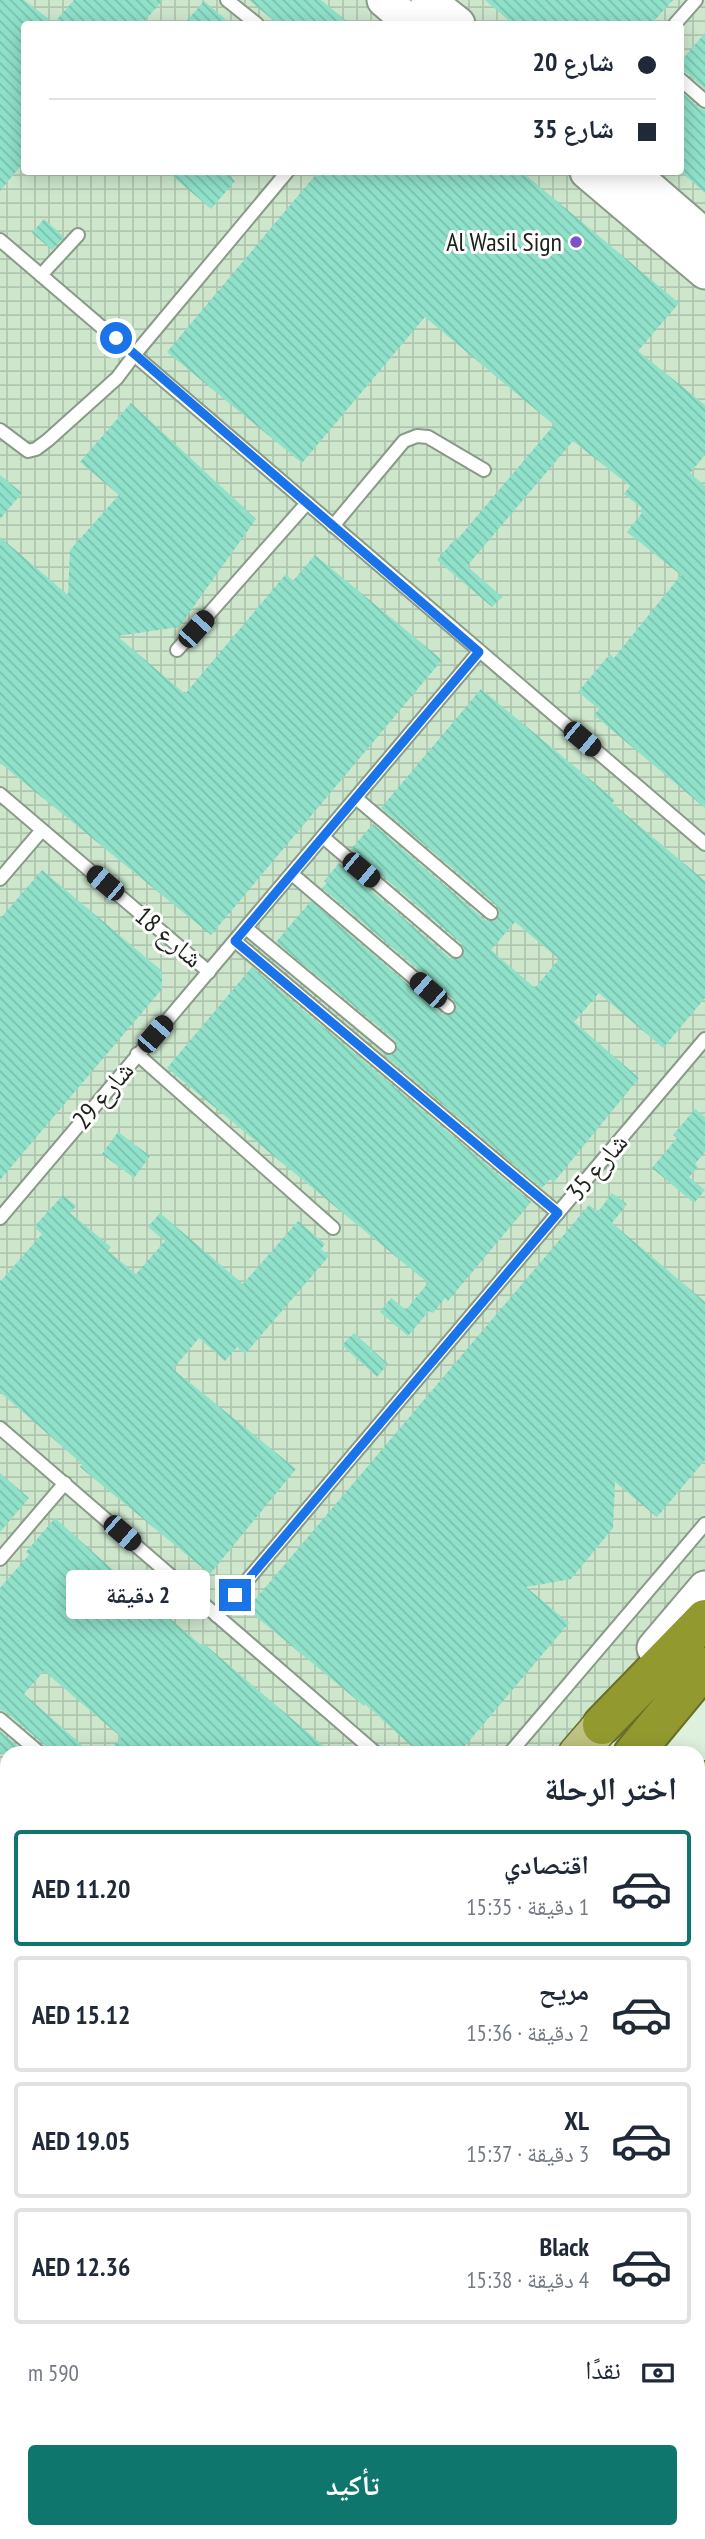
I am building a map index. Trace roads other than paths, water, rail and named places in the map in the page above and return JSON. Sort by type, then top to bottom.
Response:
[{"type":"highway","points":[[602,1725],[705,1619]]},
{"type":"highway","points":[[640,1746],[705,1667]]},
{"type":"main road","points":[[584,1746],[602,1725]]},
{"type":"street","points":[[384,0],[408,21]]},
{"type":"street","points":[[428,0],[453,21]]},
{"type":"street","points":[[591,175],[705,272]]},
{"type":"street","points":[[634,175],[705,236]]},
{"type":"street","points":[[602,1725],[625,1683],[705,1588]]},
{"type":"lane","points":[[227,0],[253,21]]},
{"type":"lane","points":[[678,21],[696,0]]},
{"type":"lane","points":[[684,83],[705,101]]},
{"type":"lane","points":[[0,430],[28,452],[36,449],[117,378],[284,175]]},
{"type":"lane","points":[[41,275],[78,235]]},
{"type":"lane","points":[[0,240],[705,844]]},
{"type":"lane","points":[[333,526],[404,441],[417,436],[428,437],[484,470]]},
{"type":"lane","points":[[177,650],[307,503]]},
{"type":"lane","name":"شارع 29","points":[[0,1218],[479,652]]},
{"type":"lane","name":"شارع 18","points":[[0,794],[209,972]]},
{"type":"lane","points":[[356,798],[491,913]]},
{"type":"lane","points":[[0,879],[42,830]]},
{"type":"lane","points":[[323,837],[456,951]]},
{"type":"lane","points":[[292,874],[447,1007]]},
{"type":"lane","points":[[246,928],[389,1047]]},
{"type":"lane","points":[[235,941],[558,1213]]},
{"type":"lane","name":"شارع 35","points":[[217,1616],[705,1039]]},
{"type":"lane","points":[[137,1054],[333,1228]]},
{"type":"lane","points":[[0,1428],[368,1746]]},
{"type":"lane","points":[[0,1559],[65,1483]]},
{"type":"lane","points":[[516,1746],[705,1524]]},
{"type":"lane","points":[[0,1719],[32,1746]]},
{"type":"place","name":"Al Wasil Sign","points":[[576,242]]}]
